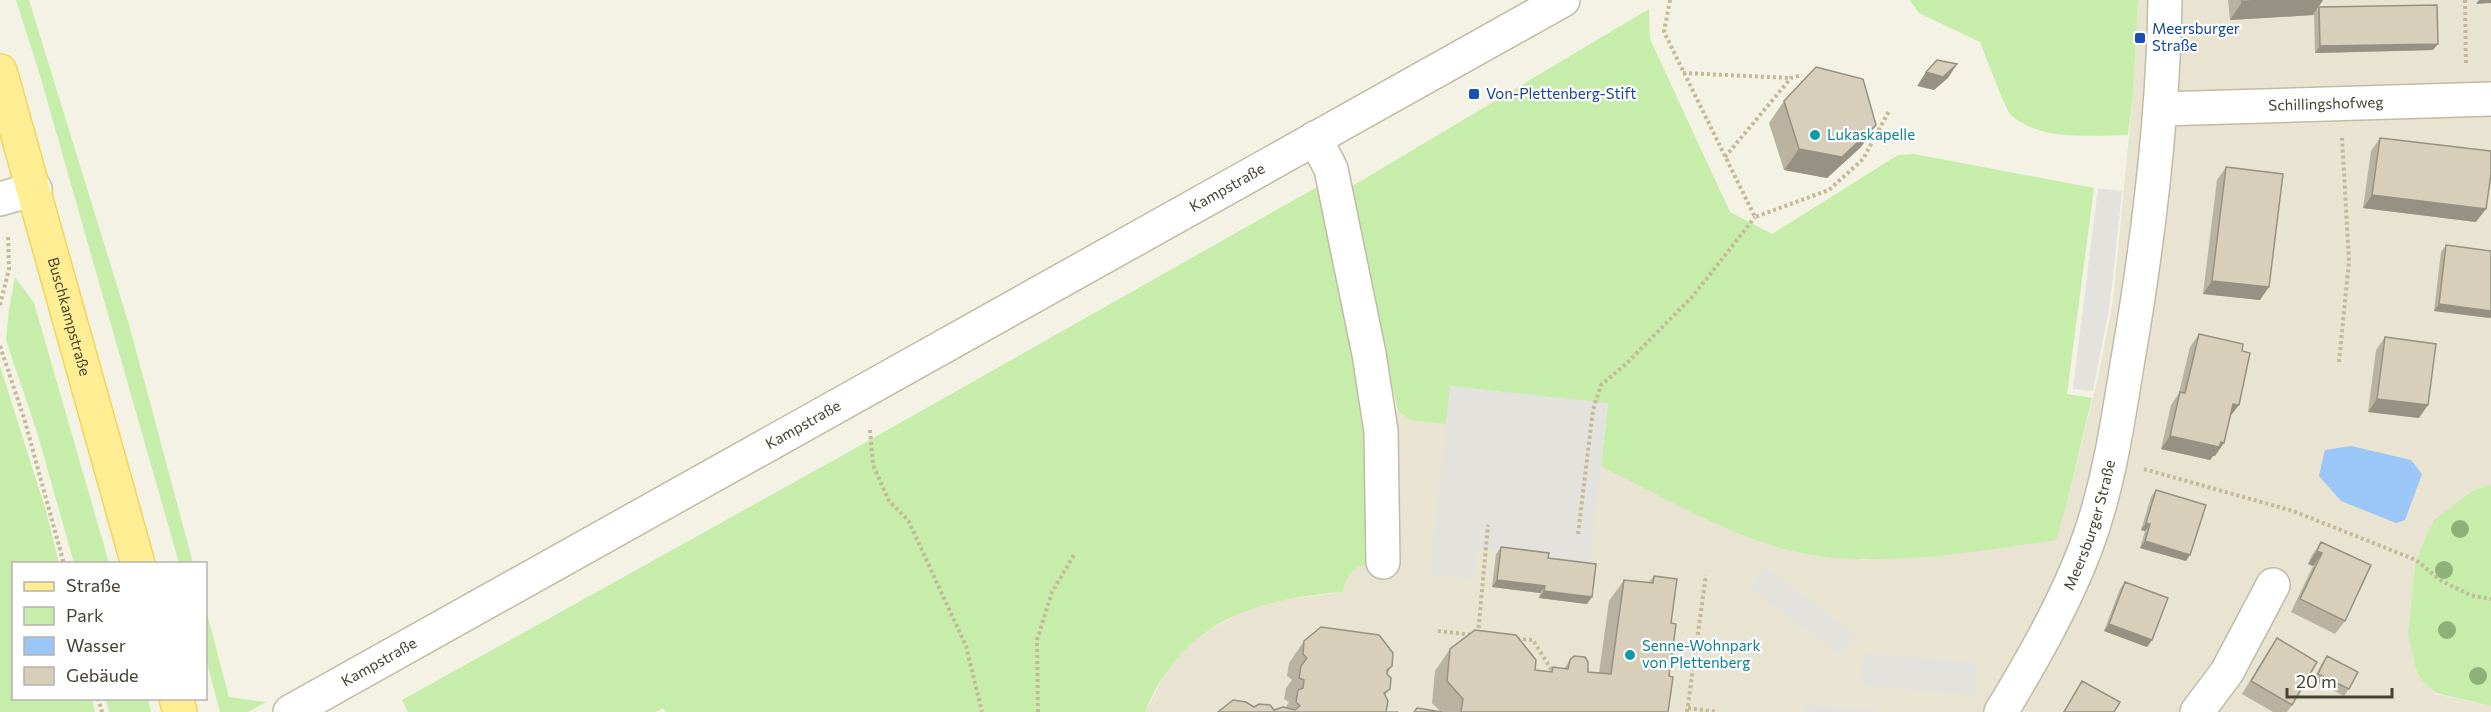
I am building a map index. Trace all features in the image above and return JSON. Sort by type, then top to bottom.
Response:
[{"type":"main road","name":"Buschkampstraße","points":[[0,71],[35,189],[137,562]]},
{"type":"street","name":"Kampstraße","points":[[290,712],[1563,0]]},
{"type":"street","name":"Meersburger Straße","points":[[2001,712],[2044,639],[2086,546],[2111,460],[2143,273],[2156,170],[2165,0]]},
{"type":"street","name":"Schillingshofweg","points":[[2161,109],[2479,99]]},
{"type":"street","points":[[1315,138],[1331,169],[1369,354],[1381,431],[1383,562]]},
{"type":"street","points":[[0,199],[35,189]]},
{"type":"street","points":[[2197,712],[2227,672],[2273,585]]},
{"type":"path","points":[[1670,0],[1664,32],[1755,217]]},
{"type":"path","points":[[2465,0],[2479,99]]},
{"type":"path","points":[[1683,73],[1791,78],[1802,75]]},
{"type":"path","points":[[1725,157],[1791,78]]},
{"type":"path","points":[[2339,362],[2349,261],[2340,103]]},
{"type":"path","points":[[1578,534],[1593,410],[1601,385],[1626,364],[1693,296],[1755,217],[1829,190],[1863,159],[1889,111]]},
{"type":"path","points":[[0,199],[7,228],[9,269],[0,305]]},
{"type":"path","points":[[0,346],[24,418],[63,562]]},
{"type":"path","points":[[870,430],[873,465],[888,501],[908,520],[966,646],[982,712]]},
{"type":"path","points":[[2111,460],[2293,511],[2416,560],[2440,580],[2470,595],[2491,599]]},
{"type":"path","points":[[1478,635],[1488,525]]},
{"type":"path","points":[[1038,712],[1037,640],[1053,592],[1074,555]]},
{"type":"path","points":[[1706,575],[1688,710],[1718,712]]},
{"type":"path","points":[[1438,631],[1489,636]]},
{"type":"path","points":[[1511,638],[1533,640],[1554,674]]},
{"type":"shaded area","points":[[2138,0],[2491,0],[2491,485],[2474,490],[2416,560],[2417,672],[2423,682],[2436,694],[2491,706],[2491,712],[1145,712],[1167,670],[1185,647],[1211,629],[1242,612],[1274,601],[1343,592],[1347,578],[1354,568],[1367,425],[1398,411],[1411,420],[1450,386],[1862,560],[1985,550],[2055,540],[2066,506],[2099,374],[2113,301],[2133,95]]},
{"type":"shaded area","points":[[2098,188],[2122,191],[2110,303],[2093,391],[2073,389]]},
{"type":"shaded area","points":[[1450,386],[1608,403],[1590,562],[1477,549],[1473,579],[1430,575]]},
{"type":"shaded area","points":[[1765,567],[1857,635],[1841,656],[1750,588]]},
{"type":"shaded area","points":[[1863,653],[1977,663],[1974,695],[1860,685]]},
{"type":"shaded area","points":[[1804,705],[1893,712],[1804,712]]},
{"type":"green space","points":[[16,0],[29,0],[130,328],[193,562],[179,562],[39,72]]},
{"type":"green space","points":[[1910,0],[2138,0],[2133,95],[2128,135],[2067,135],[2037,130],[2023,124],[2008,111],[1980,42],[1919,13]]},
{"type":"green space","points":[[1649,9],[1650,39],[1730,212],[1772,234],[1898,155],[1914,154],[2094,188],[2067,394],[2092,398],[2056,540],[1958,554],[1889,559],[1855,559],[1792,551],[1719,525],[1601,466],[1608,404],[1450,386],[1446,424],[1411,420],[1398,411],[1344,191]]},
{"type":"green space","points":[[1317,187],[1343,275],[1367,425],[1370,563],[1358,567],[1351,573],[1343,592],[1279,601],[1224,621],[1200,637],[1179,657],[1160,682],[1145,712],[665,712],[663,708],[656,712],[408,712],[402,700],[845,454]]},
{"type":"green space","points":[[15,277],[34,303],[109,562],[74,562],[37,432],[6,340]]},
{"type":"green space","points":[[0,366],[46,511],[59,562],[12,562],[12,700],[92,700],[95,712],[0,712]]},
{"type":"green space","points":[[2491,485],[2491,706],[2436,693],[2423,682],[2417,672],[2408,635],[2416,560],[2434,520],[2474,490]]},
{"type":"green space","points":[[207,614],[229,697],[266,702],[248,712],[220,712],[207,663]]},
{"type":"green space","points":[[106,700],[148,700],[151,712],[109,712]]},
{"type":"water","points":[[2351,446],[2411,460],[2422,474],[2405,520],[2396,523],[2341,501],[2319,476],[2325,450]]},
{"type":"building","points":[[2242,0],[2279,0],[2242,2]]},
{"type":"building","points":[[2437,5],[2438,44],[2320,46],[2319,7]]},
{"type":"building","points":[[1937,60],[1957,64],[1943,77],[1926,72]]},
{"type":"building","name":"Lukaskapelle","points":[[1816,67],[1863,79],[1876,125],[1842,157],[1799,149],[1784,101]]},
{"type":"building","points":[[2380,138],[2491,151],[2491,174],[2486,209],[2372,195]]},
{"type":"building","points":[[2226,167],[2283,174],[2269,287],[2212,281]]},
{"type":"building","points":[[2446,245],[2491,251],[2491,311],[2439,304]]},
{"type":"building","points":[[2199,334],[2243,344],[2242,351],[2250,353],[2239,405],[2233,404],[2224,443],[2221,442],[2219,447],[2170,436],[2180,392],[2185,393]]},
{"type":"building","points":[[2385,337],[2436,344],[2428,405],[2377,399]]},
{"type":"building","points":[[2156,490],[2206,505],[2190,555],[2145,541],[2150,524],[2146,523]]},
{"type":"building","points":[[2321,542],[2371,565],[2345,621],[2300,599],[2322,553],[2317,551]]},
{"type":"building","points":[[1501,547],[1549,553],[1548,558],[1596,564],[1592,597],[1544,591],[1545,586],[1497,580]]},
{"type":"building","name":"Senne-Wohnpark von Plettenberg","points":[[1654,576],[1677,579],[1671,623],[1676,624],[1669,676],[1673,677],[1668,712],[1461,712],[1463,699],[1447,681],[1450,649],[1475,630],[1516,635],[1536,660],[1535,670],[1552,672],[1553,667],[1568,669],[1570,660],[1574,656],[1585,657],[1588,662],[1588,672],[1611,674],[1624,580],[1653,583]]},
{"type":"building","points":[[2125,582],[2168,598],[2152,640],[2109,624]]},
{"type":"building","points":[[1321,627],[1379,635],[1393,653],[1392,666],[1387,670],[1391,678],[1390,689],[1384,693],[1388,701],[1386,712],[1218,712],[1233,700],[1246,702],[1254,707],[1259,704],[1270,705],[1274,710],[1283,707],[1295,710],[1300,706],[1296,702],[1298,690],[1303,688],[1304,680],[1299,678],[1301,666],[1307,658],[1303,654],[1304,641]]},
{"type":"building","points":[[2277,638],[2317,662],[2292,705],[2251,681]]},
{"type":"building","points":[[2327,656],[2358,672],[2349,689],[2318,674]]},
{"type":"building","points":[[2082,681],[2120,702],[2114,712],[2064,712]]},
{"type":"building","points":[[1417,708],[1442,712],[1414,712]]},
{"type":"place","name":"Meersburger Straße","points":[[2140,38]]},
{"type":"place","name":"Von-Plettenberg-Stift","points":[[1474,94]]},
{"type":"place","name":"Lukaskapelle","points":[[1815,135]]},
{"type":"place","name":"Senne-Wohnpark von Plettenberg","points":[[1630,655]]}]
